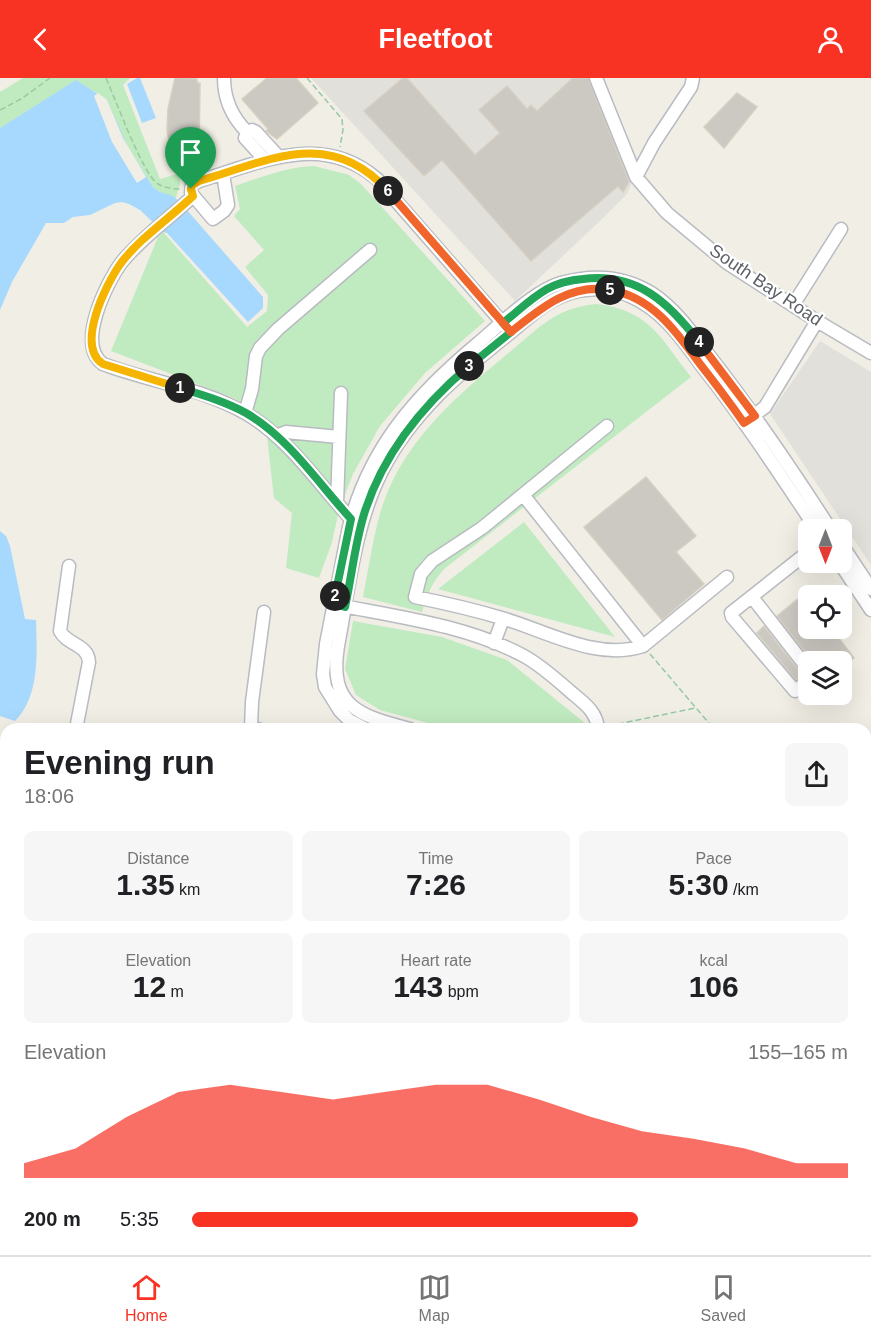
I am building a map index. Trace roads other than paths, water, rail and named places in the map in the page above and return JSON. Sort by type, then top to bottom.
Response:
[{"type":"street","points":[[225,78],[229,108],[247,132]]},
{"type":"street","name":"South Bay Road","points":[[596,78],[639,181],[667,213],[727,263],[871,353]]},
{"type":"street","points":[[639,181],[654,143],[691,87],[693,78]]},
{"type":"street","points":[[247,132],[252,130],[256,132],[279,156]]},
{"type":"street","points":[[247,132],[245,138],[265,160]]},
{"type":"street","points":[[351,519],[276,436],[245,413],[202,395],[103,364],[96,359],[91,343],[93,326],[113,277],[130,253],[189,196],[195,182],[279,156],[297,154],[338,157],[366,170],[377,179],[507,328]]},
{"type":"street","points":[[189,196],[213,219],[228,205],[223,174]]},
{"type":"street","points":[[793,306],[841,229]]},
{"type":"street","points":[[245,413],[252,389],[254,365],[260,348],[278,329],[370,250]]},
{"type":"street","points":[[390,723],[366,716],[349,703],[337,683],[335,663],[339,605],[351,519],[371,465],[405,414],[436,380],[507,328],[563,295],[604,289],[631,296],[647,304],[669,324],[750,419],[823,519]]},
{"type":"street","points":[[750,419],[765,407],[817,321]]},
{"type":"street","points":[[355,723],[340,711],[325,687],[323,662],[365,511],[382,471],[409,428],[425,408],[507,328]]},
{"type":"street","points":[[337,503],[341,393]]},
{"type":"street","points":[[750,419],[810,519]]},
{"type":"street","points":[[608,426],[524,496],[425,567],[415,597],[503,619],[574,643],[624,650],[643,646],[727,577]]},
{"type":"street","points":[[276,436],[286,432],[339,437]]},
{"type":"street","points":[[524,496],[643,646]]},
{"type":"street","points":[[798,560],[731,613],[795,691],[798,689]]},
{"type":"street","points":[[852,560],[871,589]]},
{"type":"street","points":[[69,566],[60,631],[64,638],[85,650],[89,655],[77,723]]},
{"type":"street","points":[[846,573],[871,610]]},
{"type":"street","points":[[752,597],[798,656]]},
{"type":"street","points":[[339,605],[452,629],[524,656],[548,672],[590,709],[597,723]]},
{"type":"street","points":[[251,723],[264,612]]},
{"type":"street","points":[[494,643],[503,619]]},
{"type":"water","points":[[140,78],[156,118],[142,123],[127,84]]},
{"type":"water","points":[[76,80],[107,100],[128,147],[153,187],[179,201],[263,297],[263,308],[248,322],[167,233],[163,232],[140,210],[122,202],[90,215],[73,217],[64,223],[46,223],[12,282],[0,310],[0,128]]},
{"type":"water","points":[[0,531],[6,536],[10,546],[25,619],[36,620],[33,687],[23,711],[15,721],[0,716]]}]
